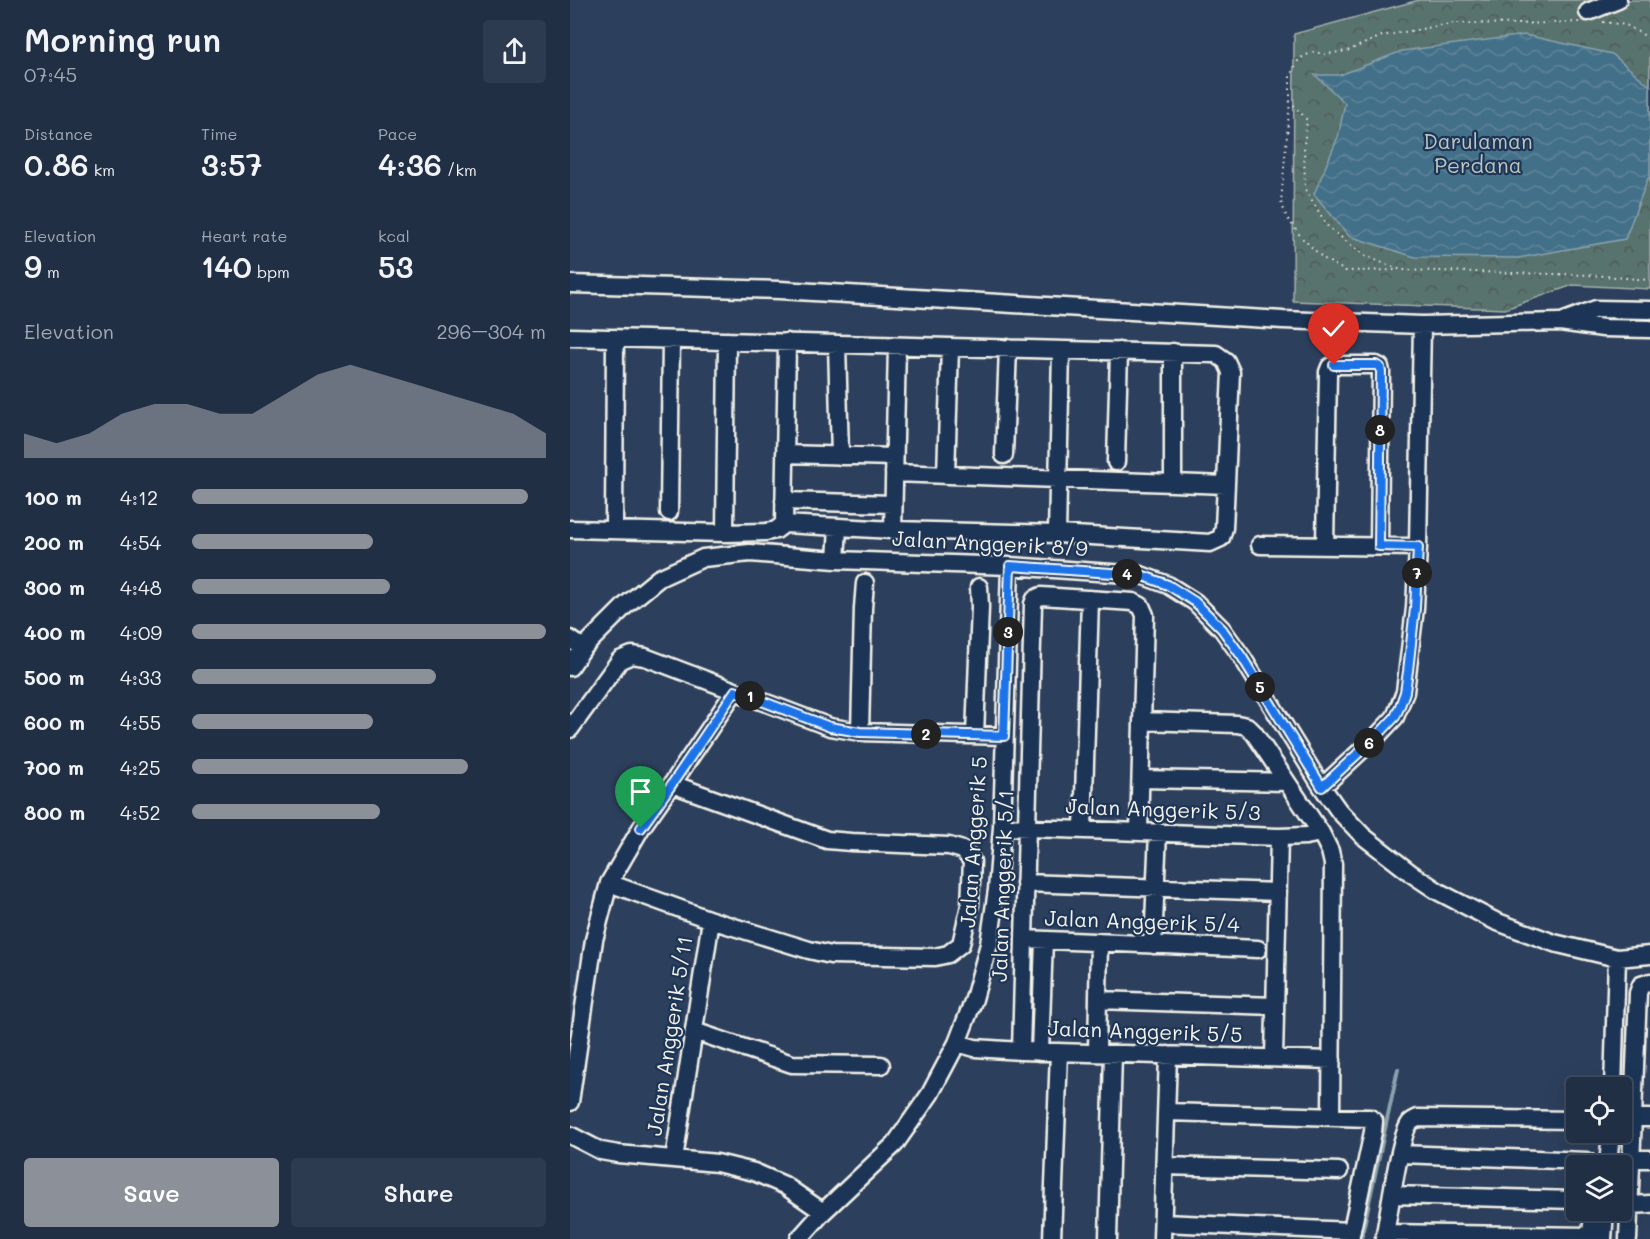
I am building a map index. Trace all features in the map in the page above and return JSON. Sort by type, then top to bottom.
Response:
[{"type":"street","points":[[1587,11],[1612,1]]},
{"type":"street","points":[[570,284],[780,290],[1271,320],[1422,325],[1560,322],[1603,328],[1650,328]]},
{"type":"street","points":[[1560,322],[1596,309],[1650,310]]},
{"type":"street","points":[[1322,787],[1395,717],[1405,692],[1415,608],[1418,547],[1422,325]]},
{"type":"street","points":[[570,337],[1216,354],[1227,361],[1231,372],[1224,528],[1221,538],[1210,543],[1057,534],[892,530],[784,524],[776,530],[766,532],[725,533],[570,528]]},
{"type":"street","points":[[614,530],[615,338]]},
{"type":"street","points":[[669,512],[671,340]]},
{"type":"street","points":[[725,533],[727,341]]},
{"type":"street","points":[[784,524],[787,342]]},
{"type":"street","points":[[837,344],[840,456]]},
{"type":"street","points":[[892,530],[897,346]]},
{"type":"street","points":[[946,475],[950,347]]},
{"type":"street","points":[[1004,454],[1008,348]]},
{"type":"street","points":[[1057,534],[1061,350]]},
{"type":"street","points":[[1116,462],[1119,351]]},
{"type":"street","points":[[1173,352],[1173,483]]},
{"type":"street","points":[[1325,546],[1328,372],[1334,365],[1376,365],[1380,367],[1381,372],[1379,546]]},
{"type":"street","points":[[785,454],[840,456],[946,475],[1226,485]]},
{"type":"street","points":[[784,501],[893,504]]},
{"type":"street","points":[[836,560],[838,527]]},
{"type":"street","points":[[1260,545],[1418,547]]},
{"type":"street","name":"Jalan Anggerik 8/9","points":[[570,667],[576,644],[659,579],[703,558],[750,553],[836,560],[1010,566],[1141,575],[1168,585],[1195,602],[1222,629],[1339,811],[1364,836],[1412,874],[1439,892],[1495,921],[1554,943],[1617,958],[1650,955]]},
{"type":"street","name":"Jalan Anggerik 5","points":[[799,1239],[823,1212],[895,1144],[930,1094],[957,1043],[974,999],[989,944],[997,890],[1002,827],[1010,566]]},
{"type":"street","points":[[860,732],[865,583]]},
{"type":"street","points":[[975,735],[979,587]]},
{"type":"street","name":"Jalan Anggerik 5/1","points":[[1021,1051],[1033,603],[1041,596],[1133,602],[1141,606],[1145,615],[1139,831]]},
{"type":"street","points":[[1083,830],[1090,599]]},
{"type":"street","points":[[570,729],[620,660],[632,655],[645,657],[830,727],[860,732],[1004,736]]},
{"type":"street","points":[[570,1102],[594,940],[609,883],[641,828],[735,691]]},
{"type":"street","points":[[1142,721],[1246,726],[1254,733],[1321,832],[1333,864],[1331,1117]]},
{"type":"street","points":[[1140,779],[1287,782]]},
{"type":"street","points":[[609,883],[785,944],[831,955],[935,957],[948,954],[961,944],[970,905],[972,861],[963,850],[949,846],[827,840],[672,784]]},
{"type":"street","name":"Jalan Anggerik 5/3","points":[[1002,827],[1279,837],[1306,836],[1321,832]]},
{"type":"street","points":[[1153,945],[1158,832]]},
{"type":"street","points":[[1274,1058],[1279,837]]},
{"type":"street","points":[[1025,883],[1278,892]]},
{"type":"street","name":"Jalan Anggerik 5/11","points":[[674,1159],[711,920]]},
{"type":"street","name":"Jalan Anggerik 5/4","points":[[1024,939],[1258,949]]},
{"type":"street","points":[[1040,1052],[1044,940]]},
{"type":"street","points":[[1099,942],[1098,1000],[1105,1053],[1108,1239]]},
{"type":"street","points":[[1612,1077],[1617,958]]},
{"type":"street","points":[[1632,1155],[1642,1118],[1643,1027],[1638,993],[1646,984]]},
{"type":"street","points":[[1098,1000],[1275,1006]]},
{"type":"street","points":[[694,1031],[792,1064],[881,1065]]},
{"type":"street","name":"Jalan Anggerik 5/5","points":[[957,1043],[975,1048],[1040,1052],[1332,1060]]},
{"type":"street","points":[[1052,1239],[1059,1052]]},
{"type":"street","points":[[1167,1112],[1370,1118],[1374,1121],[1373,1132],[1351,1235],[1162,1231],[1168,1055]]},
{"type":"street","points":[[1566,1120],[1418,1118],[1410,1122],[1400,1154],[1385,1236],[1595,1238]]},
{"type":"street","points":[[570,1135],[601,1151],[717,1163],[754,1172],[784,1185],[823,1212]]},
{"type":"street","points":[[1400,1154],[1566,1160]]},
{"type":"street","points":[[1632,1159],[1650,1159]]},
{"type":"street","points":[[1165,1166],[1339,1171]]},
{"type":"street","points":[[1392,1195],[1566,1200]]},
{"type":"street","points":[[1632,1205],[1650,1204]]},
{"type":"street","points":[[1594,1221],[1595,1238]]},
{"type":"street","points":[[1595,1238],[1601,1221]]},
{"type":"street","points":[[1628,1239],[1629,1221]]},
{"type":"path","points":[[1650,39],[1626,25],[1587,11],[1518,24],[1455,23],[1382,36],[1347,51],[1326,54],[1312,52],[1299,59],[1290,76],[1281,202],[1287,218],[1302,238],[1323,258],[1345,271],[1401,270],[1592,275],[1650,280]]},
{"type":"path","points":[[1290,100],[1307,120],[1304,145],[1305,189],[1328,227],[1365,256],[1401,270]]},
{"type":"green space","name":"Darulaman Perdana","points":[[1419,0],[1650,0],[1650,289],[1573,285],[1505,309],[1293,301],[1294,34]]},
{"type":"water","points":[[1525,35],[1612,54],[1650,86],[1650,177],[1625,239],[1518,258],[1415,257],[1349,236],[1314,194],[1338,137],[1345,103],[1315,75],[1340,75],[1402,51]]},
{"type":"waterway","points":[[1361,1239],[1398,1069]]},
{"type":"route","points":[[641,828],[735,691],[830,727],[860,732],[1004,736],[1010,566],[1141,575],[1168,585],[1195,602],[1222,629],[1242,657],[1322,787],[1379,734],[1395,717],[1400,706],[1408,671],[1415,608],[1418,547],[1379,546],[1380,367],[1376,365],[1334,365]]}]
